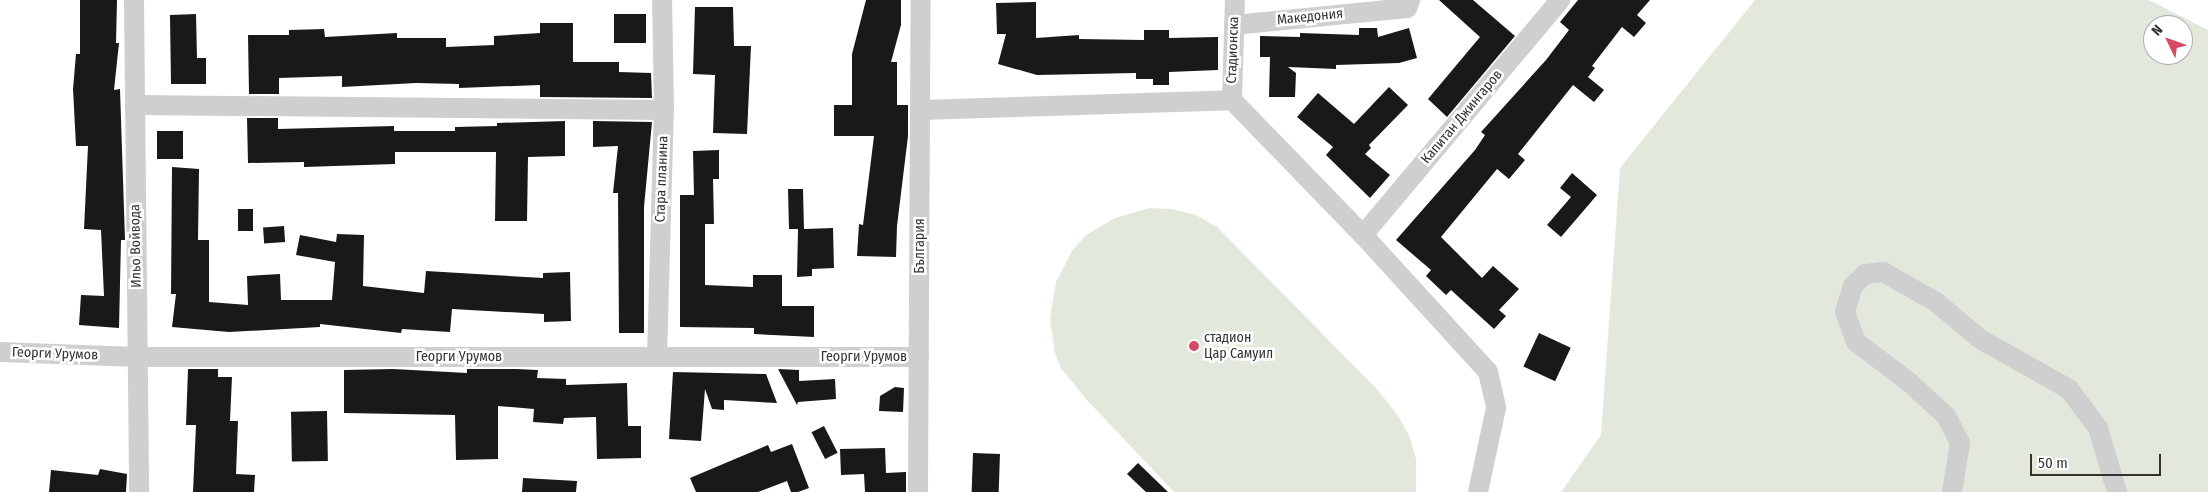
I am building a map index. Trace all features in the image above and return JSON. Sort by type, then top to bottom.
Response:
[{"type":"street","name":"Ильо Войвода","points":[[134,0],[139,492]]},
{"type":"street","name":"Стара планина","points":[[657,358],[664,110],[662,0]]},
{"type":"street","name":"България","points":[[918,492],[921,0]]},
{"type":"street","name":"Стадионска","points":[[1232,100],[1235,0]]},
{"type":"street","name":"Македония","points":[[1234,25],[1407,8],[1410,0]]},
{"type":"street","name":"Капитан Джингаров","points":[[1363,235],[1560,0]]},
{"type":"street","points":[[920,110],[1232,100],[1363,235],[1488,372],[1496,408],[1478,492]]},
{"type":"street","points":[[135,106],[664,110]]},
{"type":"street","points":[[1952,492],[1960,443],[1946,416],[1909,382],[1856,342],[1850,327],[1845,312],[1853,286],[1865,274],[1883,272],[1936,302],[1980,338],[2069,389],[2098,428],[2117,492]]},
{"type":"street","name":"Георги Урумов","points":[[0,352],[137,357],[919,357]]},
{"type":"shaded area","points":[[1755,0],[2149,0],[2178,15],[2143,15],[2143,65],[2193,65],[2193,22],[2208,30],[2208,492],[1561,492],[1601,435],[1620,168]]},
{"type":"shaded area","name":"стадион Цар Самуил","points":[[1150,208],[1172,209],[1196,215],[1217,227],[1375,387],[1396,413],[1409,435],[1416,459],[1416,492],[1174,492],[1086,399],[1061,368],[1055,354],[1050,318],[1056,282],[1072,251],[1086,235],[1115,218]]},
{"type":"building","points":[[80,0],[117,0],[116,43],[119,43],[114,90],[120,89],[125,240],[121,240],[119,328],[79,325],[81,295],[104,296],[101,230],[84,229],[88,146],[76,146],[73,89],[76,54],[80,54]]},
{"type":"building","points":[[866,0],[901,0],[901,25],[891,62],[897,62],[897,105],[908,105],[908,136],[897,226],[896,257],[857,256],[859,224],[863,225],[874,136],[834,136],[834,105],[852,105],[852,54]]},
{"type":"building","points":[[1439,0],[1473,0],[1515,36],[1447,117],[1428,99],[1480,37]]},
{"type":"building","points":[[1578,0],[1650,0],[1637,15],[1646,23],[1634,37],[1622,27],[1592,66],[1595,68],[1588,77],[1604,90],[1594,102],[1573,85],[1518,154],[1525,160],[1509,179],[1497,169],[1441,237],[1482,278],[1493,266],[1519,289],[1499,310],[1506,316],[1494,329],[1451,290],[1446,295],[1426,276],[1431,270],[1396,240],[1475,150],[1485,135],[1481,132],[1546,60],[1569,30],[1560,22]]},
{"type":"building","points":[[1036,2],[1036,38],[1079,35],[1079,39],[1144,40],[1144,30],[1169,30],[1169,38],[1218,37],[1218,70],[1169,72],[1169,85],[1153,85],[1153,79],[1136,79],[1136,73],[1037,75],[998,64],[1006,34],[997,34],[996,3]]},
{"type":"building","points":[[695,7],[733,7],[734,46],[751,46],[747,134],[713,133],[715,75],[693,74]]},
{"type":"building","points":[[196,14],[197,58],[206,58],[206,84],[171,84],[170,15]]},
{"type":"building","points":[[614,14],[646,14],[646,43],[614,43]]},
{"type":"building","points":[[540,23],[573,23],[573,62],[619,62],[619,72],[651,73],[652,98],[540,97],[540,85],[459,88],[459,84],[416,83],[342,87],[342,76],[279,78],[279,94],[249,94],[248,35],[289,35],[289,30],[324,29],[325,37],[397,33],[397,38],[446,38],[446,47],[494,45],[494,36],[540,33]]},
{"type":"building","points":[[1359,28],[1377,28],[1378,37],[1409,28],[1417,58],[1399,63],[1336,65],[1336,69],[1288,67],[1296,73],[1295,97],[1269,97],[1270,57],[1260,57],[1260,36],[1300,37],[1300,33],[1359,35]]},
{"type":"building","points":[[1389,87],[1408,105],[1369,145],[1371,148],[1365,154],[1390,175],[1370,198],[1326,155],[1333,147],[1297,117],[1318,93],[1354,124]]},
{"type":"building","points":[[247,118],[278,118],[278,129],[394,126],[394,131],[455,131],[455,127],[497,126],[497,123],[565,121],[565,156],[528,157],[527,221],[495,221],[496,152],[395,152],[395,164],[304,167],[304,162],[248,163]]},
{"type":"building","points":[[593,121],[652,122],[644,207],[644,333],[619,333],[618,193],[613,193],[618,146],[593,147]]},
{"type":"building","points":[[157,131],[183,131],[183,159],[157,159]]},
{"type":"building","points":[[719,150],[719,179],[713,179],[714,224],[705,224],[705,285],[753,287],[753,275],[782,275],[782,306],[814,306],[814,337],[754,334],[754,328],[680,327],[680,195],[694,195],[693,151]]},
{"type":"building","points":[[172,167],[199,169],[198,240],[209,240],[209,302],[248,305],[247,276],[280,274],[281,300],[332,300],[335,262],[296,255],[300,235],[336,242],[337,234],[364,235],[363,286],[424,293],[426,271],[543,278],[543,273],[570,272],[571,321],[544,322],[544,314],[452,309],[450,332],[402,329],[401,333],[320,324],[320,327],[229,332],[172,327],[176,294],[171,294]]},
{"type":"building","points":[[1572,173],[1597,195],[1561,237],[1547,225],[1571,197],[1560,188]]},
{"type":"building","points":[[788,189],[803,189],[804,229],[833,228],[834,268],[812,269],[812,276],[797,277],[798,229],[789,229]]},
{"type":"building","points":[[238,209],[253,209],[253,231],[238,231]]},
{"type":"building","points":[[284,226],[285,242],[264,243],[263,227]]},
{"type":"building","points":[[1539,333],[1571,348],[1555,381],[1523,367]]},
{"type":"building","points":[[188,369],[218,369],[218,377],[232,377],[230,421],[238,421],[236,474],[255,475],[254,492],[193,492],[196,425],[186,425]]},
{"type":"building","points":[[393,369],[467,373],[467,369],[538,370],[537,378],[566,379],[566,385],[627,383],[628,426],[641,426],[641,458],[597,459],[596,417],[564,418],[563,424],[533,422],[534,409],[498,406],[498,459],[456,460],[455,415],[344,413],[344,370]]},
{"type":"building","points":[[778,369],[799,370],[799,381],[835,379],[836,399],[798,402],[797,405]]},
{"type":"building","points":[[673,372],[766,374],[777,403],[724,400],[724,410],[712,409],[705,389],[701,441],[669,439]]},
{"type":"building","points":[[895,387],[904,388],[903,412],[879,411],[880,396]]},
{"type":"building","points":[[327,411],[328,461],[292,462],[291,412]]},
{"type":"building","points":[[824,426],[838,453],[825,459],[812,432]]},
{"type":"building","points":[[792,444],[809,488],[798,492],[791,492],[787,481],[758,492],[696,492],[690,478],[768,445],[771,452]]},
{"type":"building","points":[[885,448],[886,473],[906,472],[906,492],[865,492],[864,474],[841,475],[840,449]]},
{"type":"building","points":[[973,453],[1000,454],[999,492],[972,492]]},
{"type":"building","points":[[1138,463],[1168,492],[1146,492],[1127,474]]},
{"type":"building","points":[[100,469],[127,474],[126,492],[49,492],[51,470],[98,475]]},
{"type":"building","points":[[523,478],[577,481],[576,492],[522,492]]},
{"type":"place","name":"стадион Цар Самуил","points":[[1194,346]]}]
